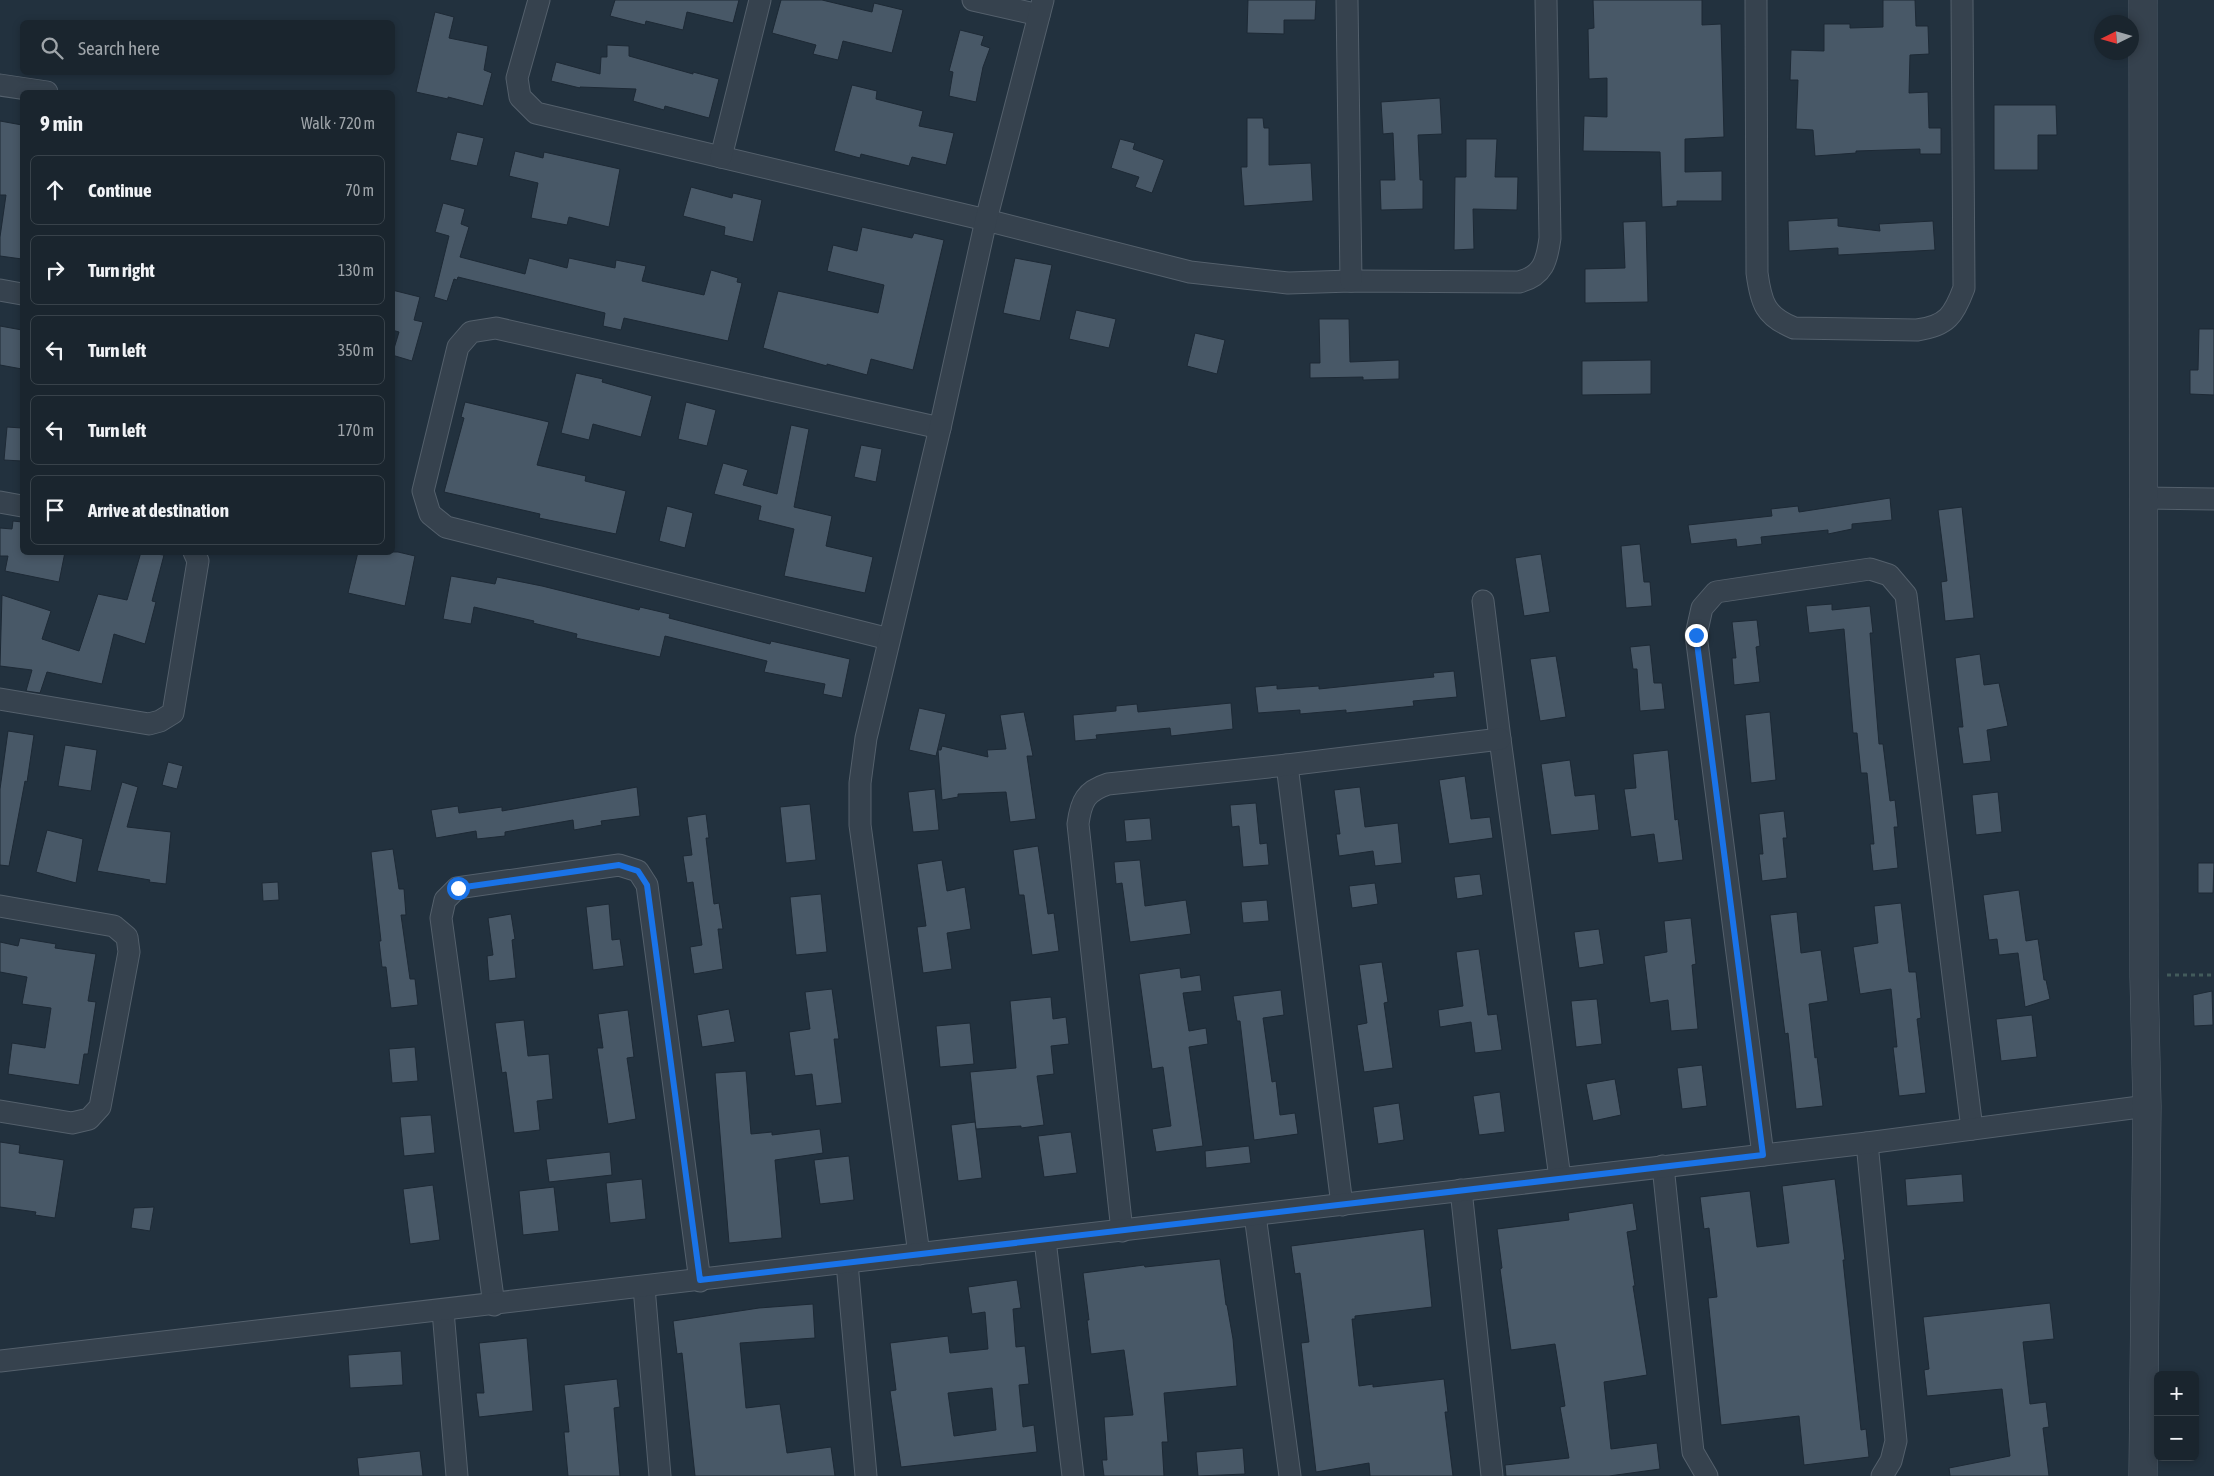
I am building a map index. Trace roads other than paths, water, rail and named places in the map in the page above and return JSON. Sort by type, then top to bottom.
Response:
[{"type":"street","points":[[539,0],[517,78],[520,97],[536,113],[986,220],[1190,272],[1288,283],[1351,281],[1519,282],[1531,279],[1541,270],[1548,256],[1550,238],[1546,0]]},
{"type":"street","points":[[721,157],[760,0]]},
{"type":"street","points":[[919,1254],[860,825],[860,783],[866,738],[940,428],[986,220],[1041,8],[973,0]]},
{"type":"street","points":[[1347,0],[1351,281]]},
{"type":"street","points":[[1756,0],[1757,273],[1760,295],[1767,311],[1779,322],[1794,328],[1917,330],[1934,328],[1946,321],[1956,307],[1964,288],[1962,0]]},
{"type":"street","points":[[2143,0],[2144,976],[2147,1106],[2146,1403],[2143,1476]]},
{"type":"street","points":[[0,85],[34,90]]},
{"type":"street","points":[[0,290],[20,294]]},
{"type":"street","points":[[889,639],[446,527],[430,514],[423,491],[458,347],[472,332],[496,328],[940,428]]},
{"type":"street","points":[[2144,498],[2214,499]]},
{"type":"street","points":[[0,502],[20,506]]},
{"type":"street","points":[[0,699],[149,724],[160,721],[173,713],[198,562],[195,555]]},
{"type":"street","points":[[1763,1155],[1696,635],[1702,608],[1716,592],[1870,569],[1889,575],[1906,595],[1972,1129]]},
{"type":"street","points":[[1483,601],[1560,1178]]},
{"type":"street","points":[[1122,1232],[1078,824],[1080,810],[1085,798],[1095,788],[1108,784],[1287,765],[1500,739]]},
{"type":"street","points":[[1287,765],[1342,1204]]},
{"type":"street","points":[[494,1305],[441,918],[444,900],[458,888],[619,865],[638,871],[647,885],[700,1280]]},
{"type":"street","points":[[0,906],[114,926],[127,937],[129,952],[100,1107],[89,1119],[72,1123],[0,1111]]},
{"type":"street","points":[[0,1361],[1122,1232],[1342,1204],[1866,1143],[2147,1106]]},
{"type":"street","points":[[1866,1143],[1896,1440],[1891,1461],[1882,1476]]},
{"type":"street","points":[[1663,1166],[1693,1452],[1707,1476]]},
{"type":"street","points":[[1461,1190],[1492,1476]]},
{"type":"street","points":[[1255,1215],[1290,1476]]},
{"type":"street","points":[[1045,1240],[1073,1476]]},
{"type":"street","points":[[847,1263],[866,1476]]},
{"type":"street","points":[[644,1287],[660,1476]]},
{"type":"street","points":[[443,1311],[457,1476]]}]
